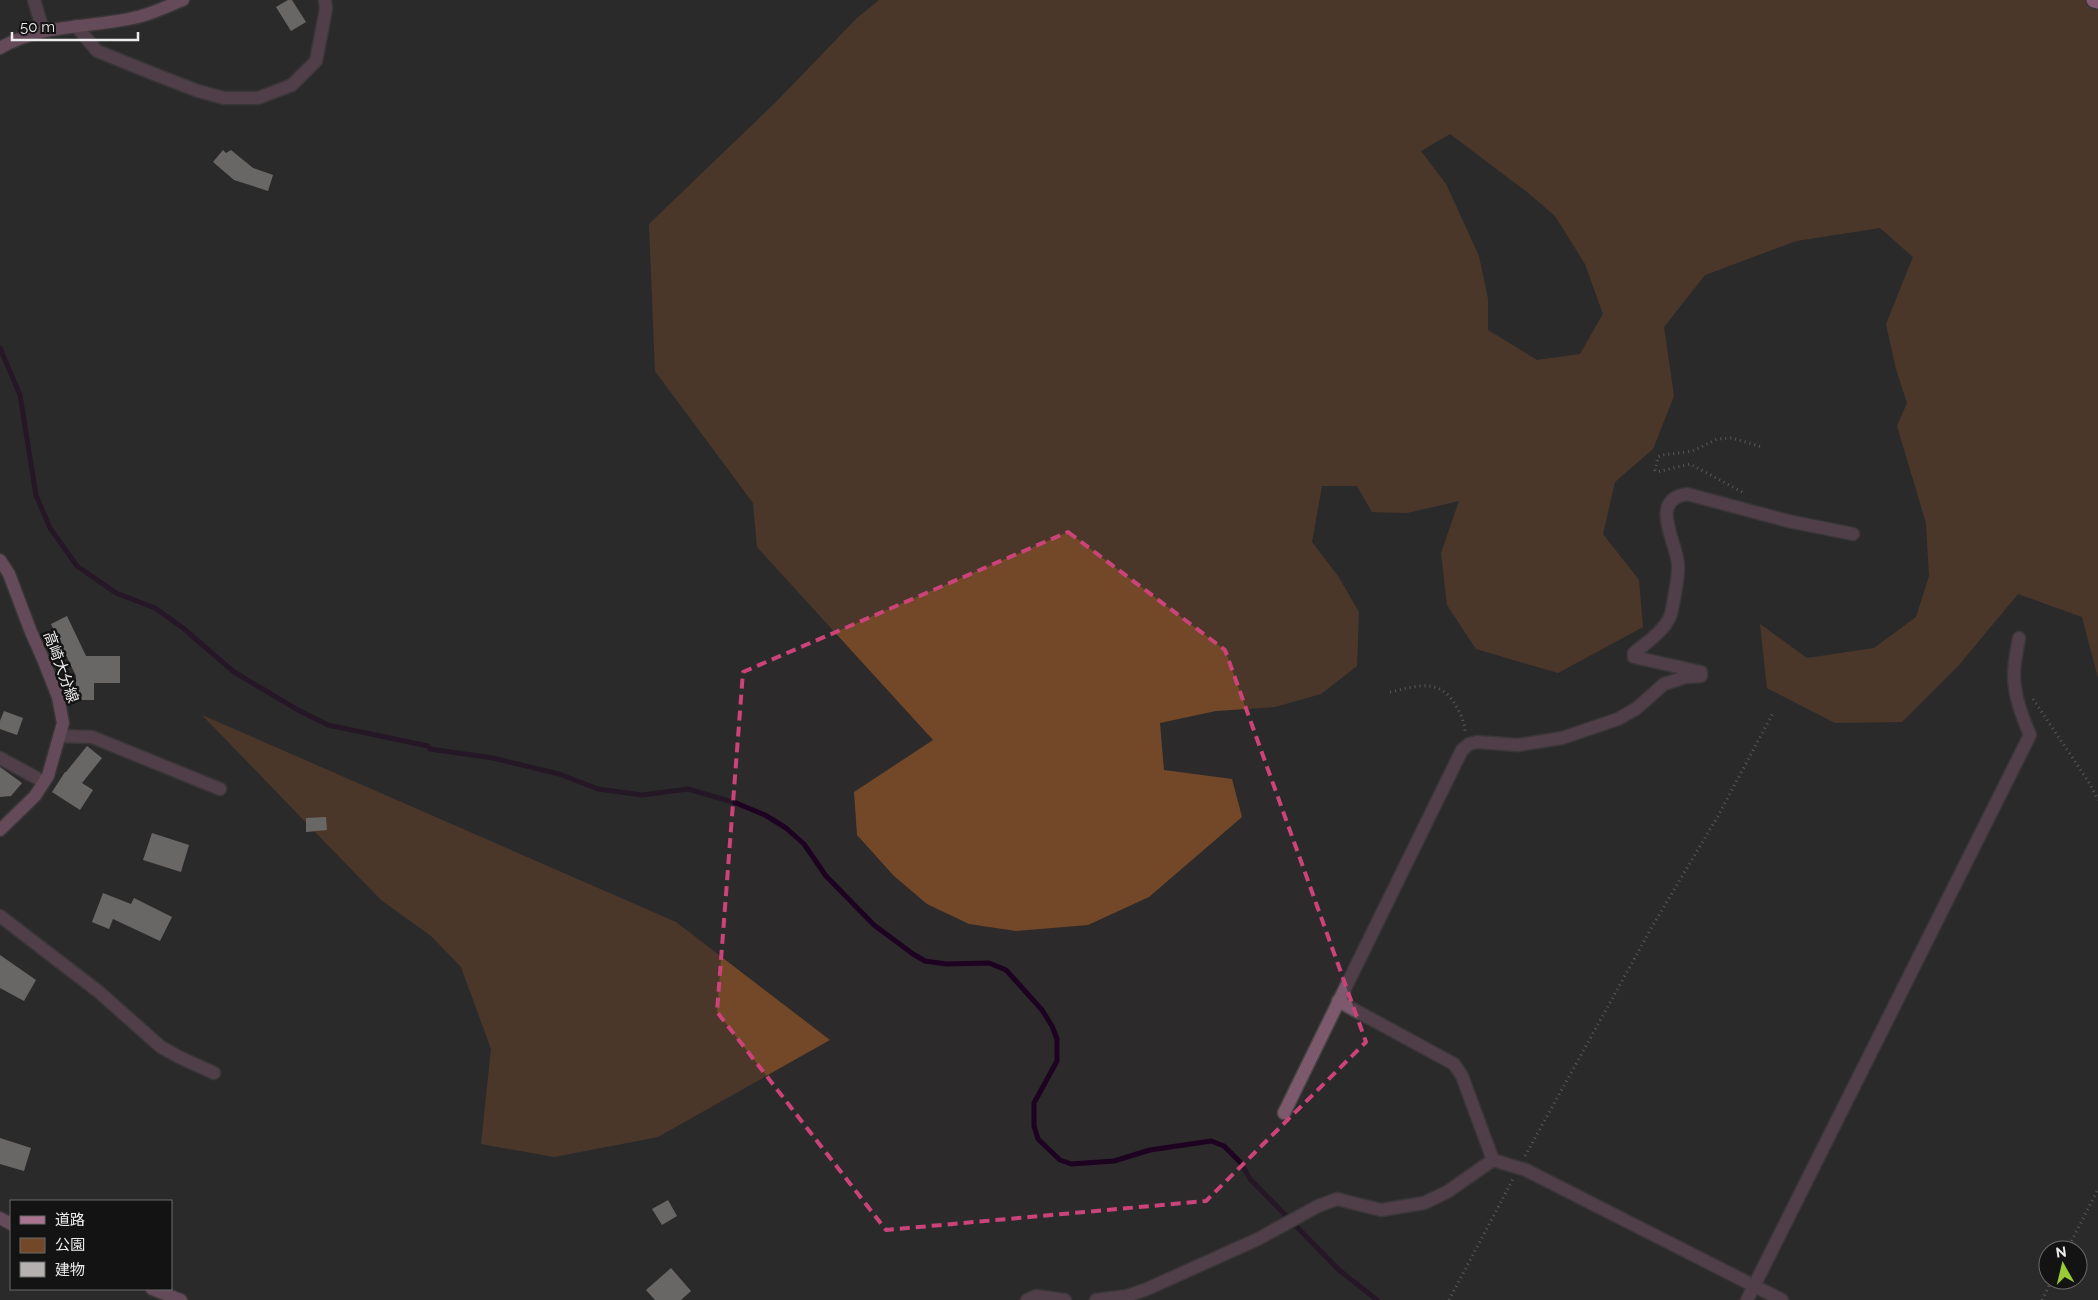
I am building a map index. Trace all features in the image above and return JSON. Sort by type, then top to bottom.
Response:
[{"type":"highway","points":[[2094,0],[2098,1]]},
{"type":"main road","points":[[0,48],[15,39],[43,30],[134,18],[183,0]]},
{"type":"main road","name":"高崎大分線","points":[[0,560],[9,574],[31,632],[44,659],[58,697],[63,723],[48,776],[34,796],[0,830]]},
{"type":"main road","points":[[155,1290],[181,1300]]},
{"type":"street","points":[[34,0],[43,30]]},
{"type":"street","points":[[76,26],[97,51],[198,92],[224,98],[258,98],[292,85],[316,61],[326,9],[325,0]]},
{"type":"street","points":[[1284,1113],[1462,750],[1469,744],[1477,742],[1518,745],[1562,738],[1618,719],[1637,708],[1664,684],[1686,677],[1701,676],[1701,672],[1634,657],[1634,653],[1660,631],[1670,615],[1678,565],[1667,524],[1667,513],[1671,500],[1677,495],[1687,494],[1788,521],[1852,534]]},
{"type":"street","points":[[1747,1300],[2030,736],[2021,714],[2015,688],[2014,673],[2019,638]]},
{"type":"street","points":[[60,736],[92,737],[220,789]]},
{"type":"street","points":[[0,758],[44,782]]},
{"type":"street","points":[[0,916],[99,992],[161,1047],[214,1073]]},
{"type":"street","points":[[1338,1000],[1454,1064],[1462,1076],[1493,1160]]},
{"type":"street","points":[[1493,1160],[1518,1168],[1782,1300]]},
{"type":"street","points":[[1096,1300],[1128,1296],[1156,1286],[1258,1239],[1318,1206],[1337,1199],[1381,1210],[1424,1203],[1447,1192],[1493,1160]]},
{"type":"street","points":[[1027,1300],[1036,1296],[1066,1300]]},
{"type":"path","points":[[1744,494],[1690,464],[1657,472],[1655,470],[1658,457],[1692,452],[1717,439],[1732,438],[1762,447]]},
{"type":"path","points":[[1390,692],[1413,686],[1434,686],[1450,695],[1460,712],[1465,730],[1462,750]]},
{"type":"path","points":[[2032,697],[2098,800]]},
{"type":"path","points":[[1449,1300],[1518,1168],[1653,925],[1718,816],[1774,711]]},
{"type":"path","points":[[2072,1240],[2098,1188]]},
{"type":"highlighted area","points":[[1068,532],[1225,650],[1366,1042],[1206,1201],[886,1230],[717,1012],[743,672]]},
{"type":"green space","points":[[879,0],[2098,0],[2098,678],[2082,617],[2018,594],[1959,665],[1902,722],[1835,723],[1767,688],[1760,624],[1807,658],[1874,648],[1916,617],[1929,576],[1926,523],[1897,426],[1907,403],[1896,369],[1886,324],[1913,257],[1880,228],[1796,241],[1705,275],[1664,327],[1674,396],[1653,449],[1615,482],[1603,534],[1639,580],[1643,627],[1558,673],[1476,649],[1447,605],[1441,553],[1459,501],[1407,513],[1372,512],[1357,486],[1322,486],[1312,542],[1338,576],[1359,612],[1357,666],[1321,694],[1275,707],[1216,711],[1160,723],[1164,770],[1232,779],[1242,817],[1149,897],[1088,925],[1016,931],[969,924],[927,904],[894,876],[857,835],[854,792],[933,740],[757,547],[753,503],[655,371],[649,224],[775,103],[857,18]],"holes":[[[1450,134],[1527,192],[1555,216],[1585,264],[1603,314],[1580,354],[1537,360],[1488,330],[1488,299],[1479,256],[1446,184],[1421,151]]]},
{"type":"green space","points":[[202,715],[676,922],[830,1040],[658,1137],[554,1157],[481,1144],[491,1049],[461,967],[431,936],[381,900]]},
{"type":"building","points":[[288,0],[292,0],[306,22],[291,31],[276,7]]},
{"type":"building","points":[[223,150],[226,153],[231,150],[253,168],[273,175],[268,191],[234,180],[213,162]]},
{"type":"building","points":[[67,616],[86,656],[120,656],[120,683],[94,683],[94,700],[76,700],[76,676],[51,624]]},
{"type":"building","points":[[4,711],[23,718],[17,735],[0,729],[0,721]]},
{"type":"building","points":[[87,746],[102,758],[82,783],[93,790],[80,810],[52,792],[65,772]]},
{"type":"building","points":[[0,767],[22,783],[11,796],[0,797]]},
{"type":"building","points":[[326,817],[327,830],[306,832],[306,818]]},
{"type":"building","points":[[152,833],[189,845],[181,872],[143,860]]},
{"type":"building","points":[[103,893],[131,904],[134,898],[172,917],[160,941],[113,919],[109,929],[92,922]]},
{"type":"building","points":[[0,955],[36,980],[24,1001],[0,988]]},
{"type":"building","points":[[0,1138],[31,1148],[24,1171],[0,1164]]},
{"type":"building","points":[[668,1200],[677,1216],[662,1225],[652,1209]]},
{"type":"building","points":[[671,1268],[691,1291],[681,1300],[655,1300],[646,1290]]},
{"type":"waterway","points":[[0,348],[20,395],[36,495],[50,528],[77,566],[116,593],[155,608],[183,628],[234,672],[298,710],[328,725],[428,746],[430,749],[493,758],[559,774],[598,789],[642,795],[688,789],[736,803],[765,815],[786,828],[804,844],[826,876],[874,925],[913,954],[925,961],[946,964],[989,963],[1006,970],[1042,1010],[1052,1026],[1057,1039],[1057,1061],[1034,1103],[1034,1126],[1038,1139],[1060,1160],[1071,1164],[1114,1161],[1150,1150],[1211,1141],[1224,1146],[1241,1163],[1250,1179],[1339,1270],[1377,1300]]}]
